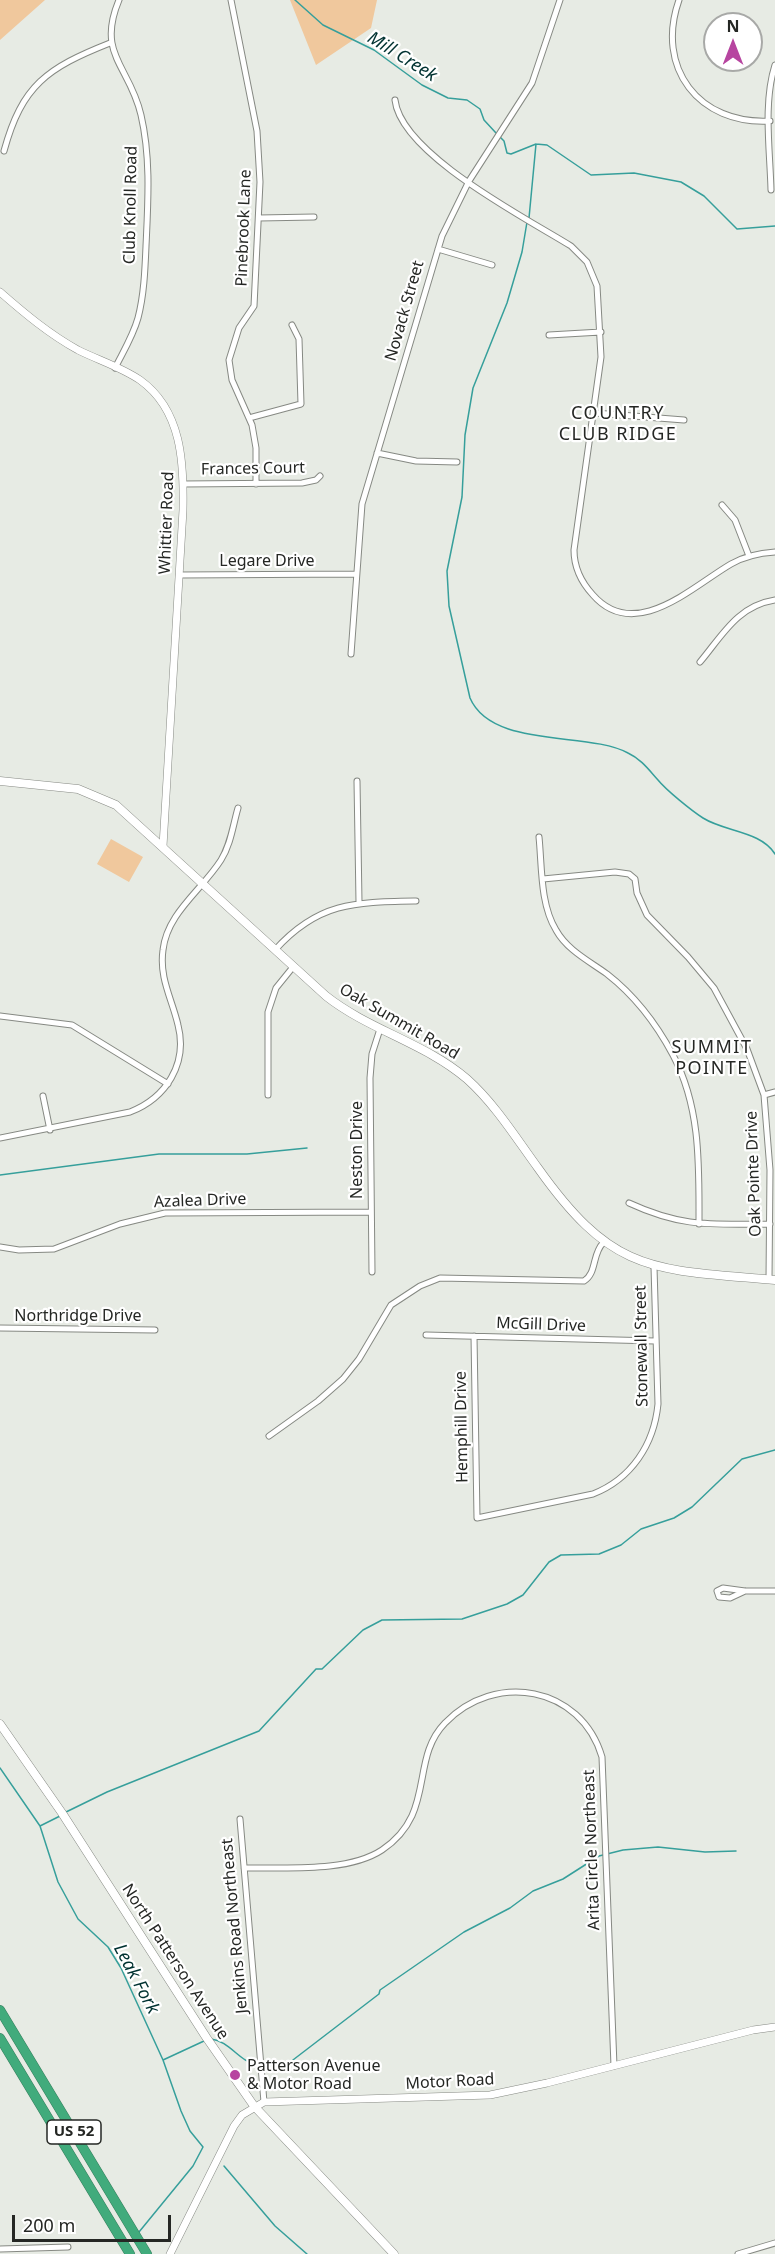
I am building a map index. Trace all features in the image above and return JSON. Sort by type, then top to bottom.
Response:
[{"type":"highway","name":"US 52","points":[[0,2010],[147,2254]]},
{"type":"highway","name":"US 52","points":[[0,2038],[130,2254]]},
{"type":"main road","name":"Oak Summit Road","points":[[0,781],[68,787],[99,796],[127,813],[336,1004],[380,1029],[426,1050],[453,1068],[479,1090],[566,1207],[603,1242],[630,1258],[654,1267],[686,1273],[772,1280]]},
{"type":"main road","name":"North Patterson Avenue","points":[[0,1724],[71,1826],[206,2037],[254,2106],[393,2254]]},
{"type":"street","points":[[4,151],[15,114],[34,86],[74,59],[110,43],[111,21],[119,0]]},
{"type":"street","name":"Pinebrook Lane","points":[[231,0],[257,131],[259,218],[254,306],[239,328],[229,360],[232,380],[249,418],[256,448],[256,484]]},
{"type":"street","name":"Novack Street","points":[[351,654],[362,504],[438,249],[469,181],[532,83],[560,0]]},
{"type":"street","points":[[679,0],[672,24],[672,44],[676,65],[688,86],[708,107],[728,117],[754,122],[770,121]]},
{"type":"street","name":"Club Knoll Road","points":[[110,43],[137,101],[146,137],[148,173],[140,307],[134,330],[115,368]]},
{"type":"street","points":[[771,190],[771,84],[775,65]]},
{"type":"street","points":[[395,100],[397,114],[427,152],[581,255],[592,272],[597,286],[602,357],[574,562],[595,598],[617,611],[641,614],[652,612],[749,556],[775,552]]},
{"type":"street","points":[[259,218],[314,217]]},
{"type":"street","points":[[438,249],[492,265]]},
{"type":"street","name":"Whittier Road","points":[[0,292],[49,332],[141,381],[166,408],[179,441],[183,484],[163,846]]},
{"type":"street","points":[[249,418],[301,404],[299,339],[292,324]]},
{"type":"street","points":[[549,335],[601,332]]},
{"type":"street","points":[[595,413],[684,420]]},
{"type":"street","points":[[377,453],[416,461],[457,462]]},
{"type":"street","name":"Frances Court","points":[[183,484],[302,483],[316,480],[320,476]]},
{"type":"street","points":[[722,505],[735,520],[749,556]]},
{"type":"street","name":"Legare Drive","points":[[178,575],[356,574]]},
{"type":"street","points":[[700,662],[732,621],[762,602],[775,600]]},
{"type":"street","points":[[357,781],[359,902]]},
{"type":"street","points":[[0,1138],[50,1130],[130,1112],[148,1104],[168,1084],[179,1060],[181,1039],[164,983],[163,944],[176,917],[228,847],[238,808]]},
{"type":"street","points":[[539,837],[546,902],[556,931],[583,958],[626,991],[649,1018],[674,1057],[686,1085],[696,1123],[699,1147],[699,1224]]},
{"type":"street","name":"Oak Pointe Drive","points":[[543,879],[615,872],[629,874],[635,879],[637,893],[647,915],[714,987],[743,1041],[764,1095],[773,1170],[770,1224],[772,1280]]},
{"type":"street","points":[[275,950],[289,934],[313,917],[335,907],[359,902],[416,901]]},
{"type":"street","points":[[268,1095],[268,1011],[276,988],[293,967]]},
{"type":"street","points":[[0,1016],[72,1025],[168,1084]]},
{"type":"street","name":"Neston Drive","points":[[372,1272],[370,1078],[372,1054],[380,1029]]},
{"type":"street","points":[[764,1095],[775,1092]]},
{"type":"street","points":[[43,1096],[50,1130]]},
{"type":"street","points":[[629,1203],[660,1217],[699,1224],[770,1224]]},
{"type":"street","name":"Azalea Drive","points":[[0,1247],[30,1251],[54,1249],[120,1224],[165,1213],[371,1212]]},
{"type":"street","points":[[269,1436],[318,1401],[343,1379],[359,1359],[387,1309],[402,1296],[441,1278],[584,1281],[590,1277],[597,1251],[603,1242]]},
{"type":"street","name":"Stonewall Street","points":[[477,1518],[593,1494],[611,1486],[630,1470],[651,1435],[657,1414],[654,1267]]},
{"type":"street","name":"Northridge Drive","points":[[0,1328],[155,1330]]},
{"type":"street","name":"McGill Drive","points":[[426,1335],[656,1341]]},
{"type":"street","name":"Hemphill Drive","points":[[474,1336],[477,1518]]},
{"type":"street","points":[[745,1591],[775,1591]]},
{"type":"street","name":"Arita Circle Northeast","points":[[244,1868],[339,1864],[372,1856],[392,1842],[408,1824],[421,1793],[435,1734],[453,1715],[477,1700],[501,1692],[540,1694],[558,1701],[584,1722],[597,1743],[603,1762],[614,2066]]},
{"type":"street","name":"Jenkins Road Northeast","points":[[240,1819],[264,2102]]},
{"type":"street","name":"Motor Road","points":[[170,2254],[238,2120],[254,2106],[264,2102],[481,2096],[547,2083],[753,2030],[775,2027]]},
{"type":"street","points":[[738,2254],[775,2243]]},
{"type":"street","points":[[0,2249],[68,2247]]},
{"type":"shaded area","points":[[0,0],[45,0],[0,40]]},
{"type":"shaded area","points":[[290,0],[377,0],[371,28],[316,65]]},
{"type":"shaded area","points":[[111,839],[143,857],[129,882],[97,864]]},
{"type":"waterway","name":"Mill Creek","points":[[295,0],[323,25],[374,50],[422,85],[448,98],[467,100],[480,109],[484,120],[496,133]]},
{"type":"waterway","name":"Mill Creek","points":[[499,136],[504,141],[507,153],[511,154],[536,144],[547,145],[591,175],[634,173],[681,182],[704,196],[737,229],[775,226]]},
{"type":"waterway","points":[[529,218],[536,144]]},
{"type":"waterway","points":[[527,222],[522,252],[507,303],[473,388],[465,435],[462,497],[447,571],[449,606],[470,698],[481,714],[498,725],[519,732],[611,746],[633,755],[667,789],[698,815],[712,823],[752,836],[769,846],[775,854]]},
{"type":"waterway","points":[[0,1175],[159,1154],[247,1154],[307,1148]]},
{"type":"waterway","points":[[64,1813],[107,1792],[259,1731],[316,1669],[322,1669],[363,1630],[382,1620],[462,1619],[507,1604],[523,1595],[549,1562],[561,1555],[599,1554],[621,1545],[641,1529],[674,1518],[692,1507],[742,1459],[775,1450]]},
{"type":"waterway","name":"Leak Fork","points":[[0,1768],[40,1826],[58,1882],[78,1919],[108,1947],[121,1968],[163,2060],[190,2131],[203,2147],[193,2166],[139,2232]]},
{"type":"waterway","points":[[40,1826],[60,1816]]},
{"type":"waterway","points":[[263,2066],[283,2066],[289,2063],[379,1994],[380,1990],[464,1932],[510,1908],[533,1891],[563,1879],[599,1856],[623,1850],[658,1847],[705,1852],[736,1851]]},
{"type":"waterway","points":[[211,2039],[224,2043],[245,2060],[258,2065]]},
{"type":"waterway","points":[[163,2060],[204,2041]]},
{"type":"waterway","name":"Leak Fork","points":[[224,2166],[275,2226],[307,2254]]},
{"type":"place","name":"Patterson Avenue & Motor Road","points":[[235,2075]]},
{"type":"district","name":"COUNTRY CLUB RIDGE","points":[[618,424]]},
{"type":"district","name":"SUMMIT POINTE","points":[[712,1058]]}]
